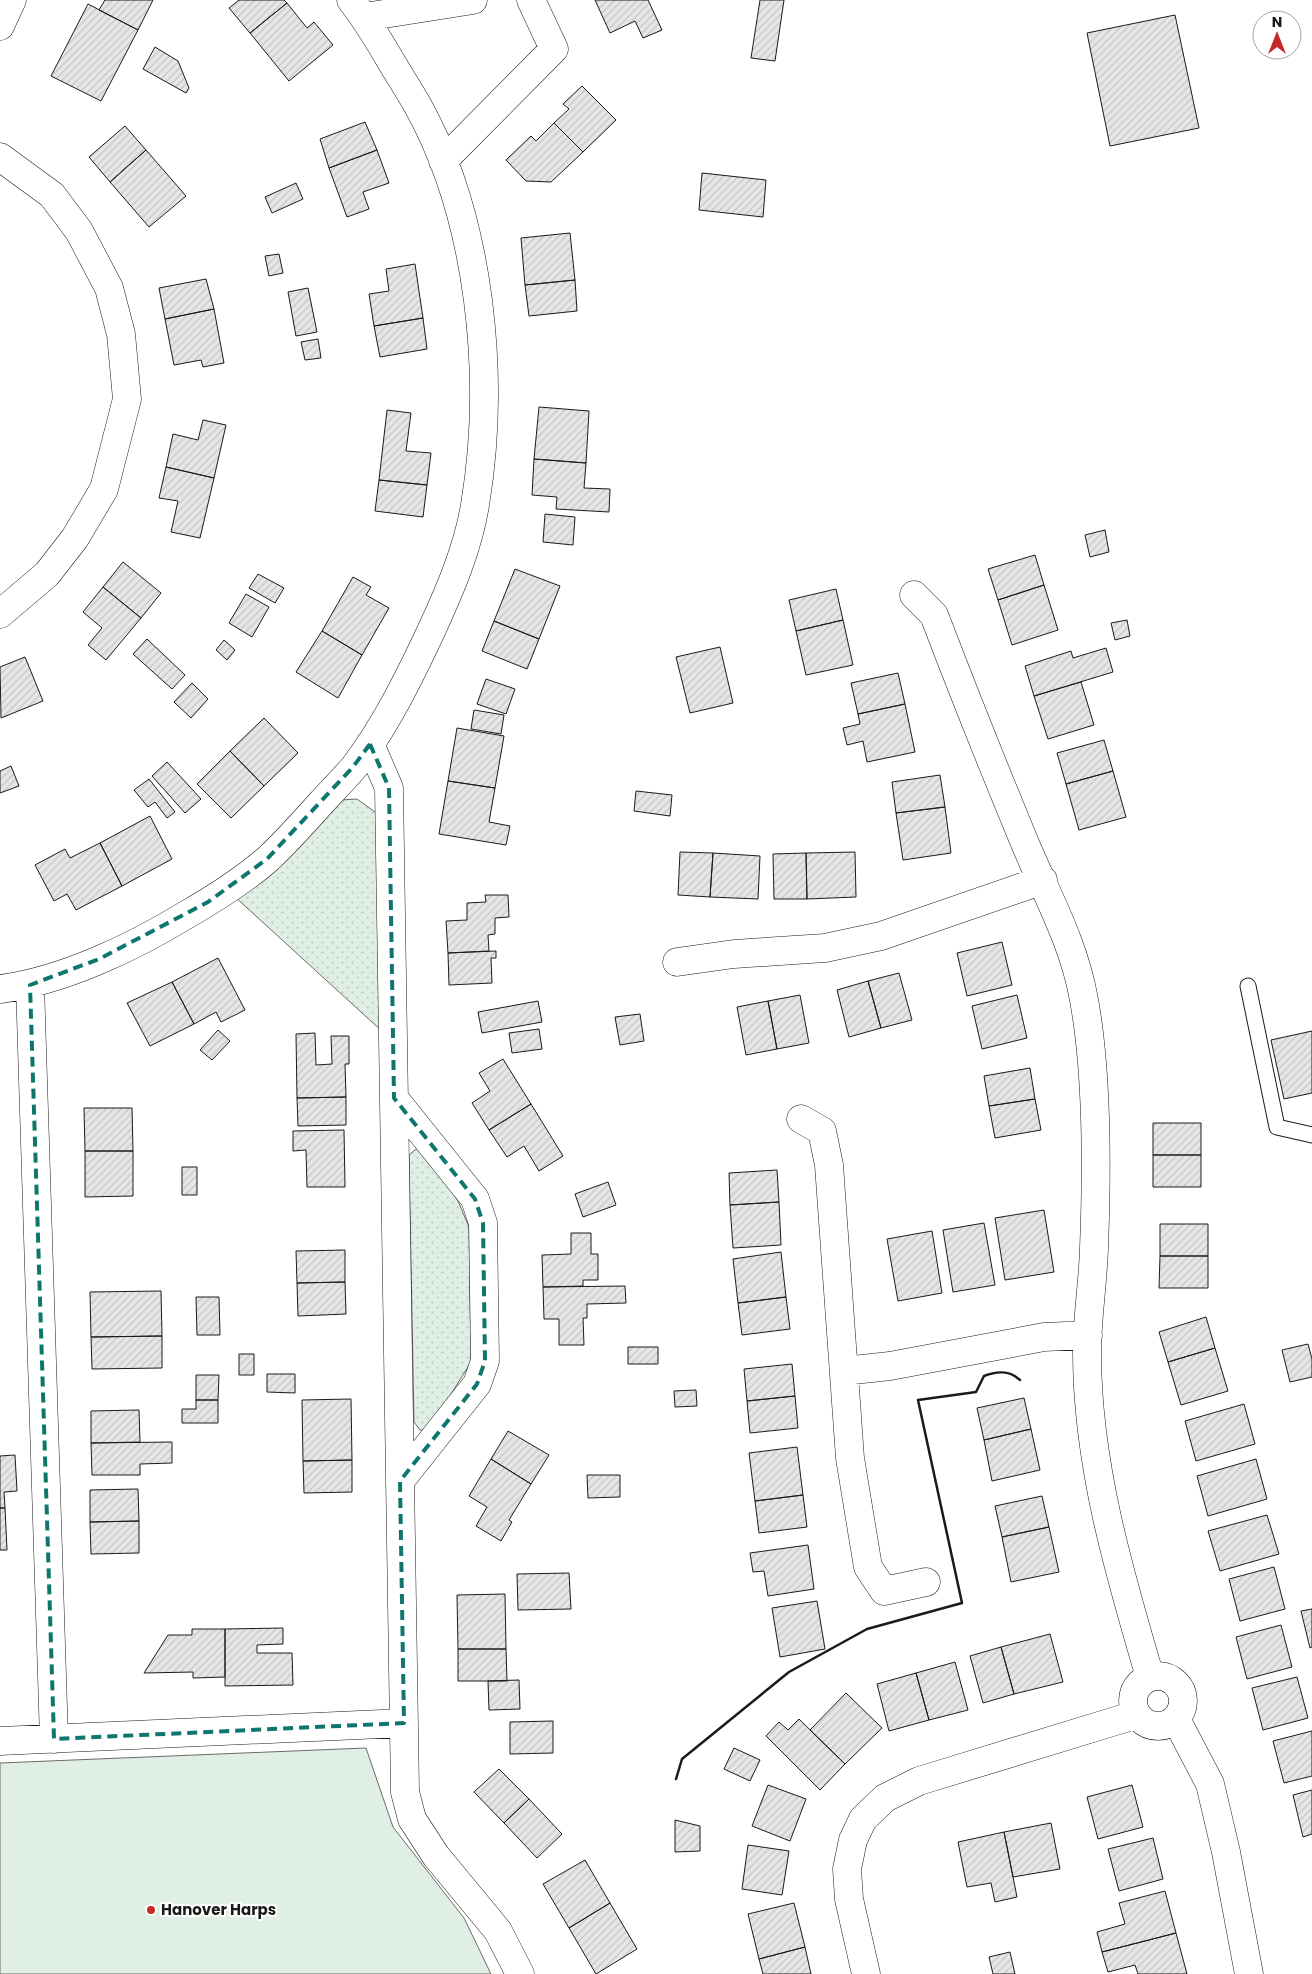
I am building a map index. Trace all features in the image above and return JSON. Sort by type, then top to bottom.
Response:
[{"type":"street","points":[[0,26],[12,0]]},
{"type":"street","points":[[0,989],[30,985],[116,951],[164,928],[208,902],[267,859],[354,768],[416,664],[453,584],[475,508],[483,439],[484,376],[480,301],[460,214],[443,161],[420,108],[358,8],[473,0]]},
{"type":"street","points":[[443,161],[554,49],[531,0]]},
{"type":"street","points":[[0,156],[52,195],[83,239],[109,288],[121,334],[127,398],[104,489],[75,538],[47,574],[0,614]]},
{"type":"street","points":[[914,595],[934,615],[1025,844],[1043,880],[1078,966],[1085,1003],[1091,1059],[1094,1132],[1094,1249],[1087,1353],[1091,1412],[1100,1482],[1131,1612],[1150,1677]]},
{"type":"street","points":[[370,744],[389,788],[405,1792],[412,1819],[436,1856],[498,1931],[520,1974]]},
{"type":"street","points":[[677,962],[734,954],[825,948],[881,936],[1043,880]]},
{"type":"street","points":[[30,985],[54,1739]]},
{"type":"street","points":[[394,1098],[475,1199],[483,1223],[486,1362],[477,1384],[400,1482]]},
{"type":"street","points":[[801,1119],[822,1131],[829,1164],[850,1458],[868,1567],[884,1591],[926,1582]]},
{"type":"street","points":[[844,1371],[890,1366],[1044,1337],[1088,1335]]},
{"type":"street","points":[[1162,1676],[1176,1682],[1183,1693],[1184,1706],[1176,1719],[1167,1725],[1151,1726],[1135,1715],[1133,1694],[1140,1683],[1150,1677],[1162,1676]]},
{"type":"street","points":[[866,1974],[849,1898],[848,1869],[852,1840],[863,1819],[885,1798],[920,1781],[1135,1715]]},
{"type":"street","points":[[1176,1719],[1210,1784],[1226,1852],[1250,1974]]},
{"type":"street","points":[[0,1741],[404,1723]]},
{"type":"lane","points":[[1248,986],[1278,1128],[1312,1135]]},
{"type":"highlighted area","points":[[370,744],[389,788],[394,1098],[475,1199],[483,1223],[485,1361],[477,1384],[400,1481],[404,1723],[54,1739],[30,985],[99,959],[208,902],[267,859],[353,767]]},
{"type":"green space","points":[[357,799],[375,812],[382,828],[384,1033],[234,896],[341,800]]},
{"type":"green space","points":[[416,1149],[425,1150],[458,1201],[469,1227],[471,1362],[428,1431],[420,1430],[414,1422],[409,1155]]},
{"type":"green space","points":[[366,1748],[393,1827],[464,1918],[491,1974],[0,1974],[0,1763]]},
{"type":"building","points":[[105,0],[153,0],[138,30],[99,10]]},
{"type":"building","points":[[239,0],[284,0],[287,3],[250,33],[229,8]]},
{"type":"building","points":[[595,0],[648,0],[662,30],[643,38],[635,21],[610,33]]},
{"type":"building","points":[[760,0],[784,0],[775,61],[751,58]]},
{"type":"building","points":[[287,3],[307,28],[314,22],[333,45],[289,81],[250,33]]},
{"type":"building","points":[[88,4],[138,30],[101,101],[51,76]]},
{"type":"building","points":[[1175,15],[1199,128],[1110,146],[1087,33]]},
{"type":"building","points":[[155,47],[178,61],[189,88],[186,93],[143,69]]},
{"type":"building","points":[[582,86],[616,120],[583,152],[554,123],[569,109],[563,104]]},
{"type":"building","points":[[365,122],[377,150],[329,168],[320,139]]},
{"type":"building","points":[[554,123],[583,152],[551,182],[526,181],[506,160],[531,136],[536,141]]},
{"type":"building","points":[[125,126],[146,150],[110,182],[89,157]]},
{"type":"building","points":[[146,150],[186,196],[149,227],[110,182]]},
{"type":"building","points":[[377,150],[389,183],[363,192],[369,209],[347,217],[329,168]]},
{"type":"building","points":[[702,173],[766,180],[763,217],[699,210]]},
{"type":"building","points":[[296,183],[303,199],[272,213],[265,197]]},
{"type":"building","points":[[570,233],[575,280],[525,285],[521,238]]},
{"type":"building","points":[[279,254],[283,273],[269,276],[265,256]]},
{"type":"building","points":[[415,264],[423,318],[374,326],[369,294],[389,291],[386,269]]},
{"type":"building","points":[[206,279],[214,309],[165,319],[159,288]]},
{"type":"building","points":[[575,280],[577,311],[529,316],[525,285]]},
{"type":"building","points":[[308,288],[317,332],[296,336],[288,292]]},
{"type":"building","points":[[214,309],[224,363],[203,367],[201,360],[174,365],[165,319]]},
{"type":"building","points":[[423,318],[427,349],[380,357],[374,326]]},
{"type":"building","points":[[318,339],[321,358],[305,360],[301,342]]},
{"type":"building","points":[[539,407],[589,411],[586,463],[534,459]]},
{"type":"building","points":[[387,410],[411,413],[406,451],[431,453],[427,485],[379,480]]},
{"type":"building","points":[[203,420],[226,425],[214,478],[166,467],[173,434],[198,440]]},
{"type":"building","points":[[534,459],[586,463],[584,488],[610,489],[609,512],[556,509],[557,497],[532,495]]},
{"type":"building","points":[[166,467],[214,478],[200,538],[171,532],[178,501],[159,498]]},
{"type":"building","points":[[379,480],[427,485],[423,517],[375,511]]},
{"type":"building","points":[[545,514],[575,517],[573,545],[543,542]]},
{"type":"building","points":[[1105,530],[1109,552],[1090,557],[1085,535]]},
{"type":"building","points":[[1035,555],[1044,585],[998,600],[988,569]]},
{"type":"building","points":[[123,562],[161,593],[141,618],[103,587]]},
{"type":"building","points":[[515,569],[560,586],[539,639],[494,621]]},
{"type":"building","points":[[258,574],[284,588],[275,603],[249,588]]},
{"type":"building","points":[[353,577],[371,587],[366,595],[389,608],[362,655],[322,631]]},
{"type":"building","points":[[1044,585],[1058,630],[1012,645],[998,600]]},
{"type":"building","points":[[103,587],[141,618],[106,660],[88,645],[102,628],[83,612]]},
{"type":"building","points":[[836,589],[843,620],[796,631],[789,600]]},
{"type":"building","points":[[246,594],[269,607],[252,637],[229,623]]},
{"type":"building","points":[[843,620],[853,665],[806,675],[796,631]]},
{"type":"building","points":[[1127,620],[1130,636],[1115,640],[1111,623]]},
{"type":"building","points":[[494,621],[539,639],[527,669],[482,651]]},
{"type":"building","points":[[322,631],[362,655],[338,698],[296,672]]},
{"type":"building","points":[[147,639],[185,675],[172,689],[133,654]]},
{"type":"building","points":[[224,640],[235,650],[227,660],[216,650]]},
{"type":"building","points":[[720,647],[733,703],[690,713],[676,657]]},
{"type":"building","points":[[1106,648],[1113,672],[1034,696],[1025,666],[1071,651],[1073,658]]},
{"type":"building","points":[[25,657],[43,701],[1,718],[0,667]]},
{"type":"building","points":[[898,673],[905,704],[858,714],[851,683]]},
{"type":"building","points":[[486,679],[515,689],[506,714],[477,704]]},
{"type":"building","points":[[1081,682],[1094,725],[1048,739],[1034,696]]},
{"type":"building","points":[[192,683],[208,699],[191,718],[174,702]]},
{"type":"building","points":[[905,704],[915,752],[867,762],[863,741],[847,745],[843,728],[860,724],[858,714]]},
{"type":"building","points":[[474,710],[504,715],[501,734],[471,729]]},
{"type":"building","points":[[264,718],[298,753],[264,786],[230,751]]},
{"type":"building","points":[[457,728],[504,736],[495,788],[448,781]]},
{"type":"building","points":[[1104,740],[1113,771],[1066,784],[1057,753]]},
{"type":"building","points":[[230,751],[264,786],[231,818],[197,784]]},
{"type":"building","points":[[167,762],[201,799],[185,813],[152,776]]},
{"type":"building","points":[[11,766],[19,786],[0,793],[0,771]]},
{"type":"building","points":[[1113,771],[1126,817],[1079,830],[1066,784]]},
{"type":"building","points":[[940,775],[945,807],[896,813],[892,782]]},
{"type":"building","points":[[149,779],[175,812],[167,818],[155,802],[148,807],[134,790]]},
{"type":"building","points":[[448,781],[495,788],[489,822],[510,826],[506,845],[439,834]]},
{"type":"building","points":[[636,791],[672,795],[670,816],[634,811]]},
{"type":"building","points":[[945,807],[951,853],[903,860],[896,813]]},
{"type":"building","points":[[150,816],[172,859],[122,886],[100,843]]},
{"type":"building","points":[[100,843],[122,886],[76,910],[67,894],[54,901],[35,865],[65,849],[70,858]]},
{"type":"building","points":[[680,852],[713,853],[710,897],[678,895]]},
{"type":"building","points":[[855,852],[856,897],[807,899],[806,853]]},
{"type":"building","points":[[713,853],[760,856],[758,899],[710,897]]},
{"type":"building","points":[[806,853],[807,899],[774,899],[773,854]]},
{"type":"building","points":[[485,895],[508,895],[509,917],[495,918],[495,934],[488,935],[489,951],[448,953],[446,921],[467,920],[467,903],[486,902]]},
{"type":"building","points":[[1002,942],[1012,985],[967,996],[957,953]]},
{"type":"building","points":[[496,951],[496,958],[491,958],[492,983],[449,985],[448,953]]},
{"type":"building","points":[[218,958],[245,1010],[221,1022],[216,1012],[194,1024],[172,982]]},
{"type":"building","points":[[899,973],[912,1020],[881,1028],[868,981]]},
{"type":"building","points":[[868,981],[881,1028],[849,1037],[837,990]]},
{"type":"building","points":[[172,982],[194,1024],[150,1046],[127,1003]]},
{"type":"building","points":[[800,995],[809,1043],[777,1049],[768,1001]]},
{"type":"building","points":[[1017,995],[1027,1038],[982,1049],[972,1006]]},
{"type":"building","points":[[538,1001],[542,1022],[482,1033],[478,1012]]},
{"type":"building","points":[[768,1001],[777,1049],[746,1055],[737,1007]]},
{"type":"building","points":[[640,1014],[644,1041],[620,1045],[615,1017]]},
{"type":"building","points":[[539,1029],[542,1049],[512,1053],[509,1033]]},
{"type":"building","points":[[218,1030],[230,1041],[212,1060],[200,1050]]},
{"type":"building","points":[[1312,1031],[1312,1093],[1284,1099],[1271,1040]]},
{"type":"building","points":[[315,1033],[316,1065],[332,1064],[331,1036],[349,1036],[349,1064],[345,1064],[346,1097],[297,1098],[296,1034]]},
{"type":"building","points":[[503,1059],[531,1104],[489,1130],[472,1103],[490,1091],[479,1073]]},
{"type":"building","points":[[1030,1068],[1035,1099],[989,1106],[984,1076]]},
{"type":"building","points":[[346,1097],[346,1125],[298,1126],[297,1098]]},
{"type":"building","points":[[1035,1099],[1041,1130],[995,1138],[989,1106]]},
{"type":"building","points":[[531,1104],[563,1156],[539,1171],[524,1146],[507,1157],[489,1130]]},
{"type":"building","points":[[84,1108],[132,1108],[133,1151],[85,1151]]},
{"type":"building","points":[[1153,1123],[1201,1123],[1201,1155],[1153,1155]]},
{"type":"building","points":[[344,1130],[345,1187],[307,1187],[306,1150],[293,1151],[293,1131]]},
{"type":"building","points":[[85,1151],[133,1151],[133,1196],[85,1197]]},
{"type":"building","points":[[1153,1155],[1201,1155],[1201,1187],[1153,1187]]},
{"type":"building","points":[[182,1167],[197,1167],[197,1195],[182,1195]]},
{"type":"building","points":[[777,1170],[779,1202],[730,1205],[729,1173]]},
{"type":"building","points":[[608,1182],[616,1205],[583,1217],[575,1194]]},
{"type":"building","points":[[779,1202],[781,1245],[733,1248],[730,1205]]},
{"type":"building","points":[[1044,1210],[1054,1272],[1005,1280],[995,1218]]},
{"type":"building","points":[[984,1223],[995,1285],[953,1292],[943,1230]]},
{"type":"building","points":[[1160,1224],[1208,1224],[1208,1256],[1160,1256]]},
{"type":"building","points":[[932,1231],[942,1293],[898,1301],[887,1239]]},
{"type":"building","points":[[571,1233],[591,1233],[591,1254],[598,1254],[598,1280],[583,1280],[583,1286],[543,1287],[542,1255],[571,1254]]},
{"type":"building","points":[[345,1250],[345,1282],[297,1283],[296,1251]]},
{"type":"building","points":[[781,1252],[786,1297],[738,1303],[733,1259]]},
{"type":"building","points":[[1160,1256],[1208,1256],[1208,1288],[1159,1288]]},
{"type":"building","points":[[345,1282],[346,1314],[298,1316],[297,1283]]},
{"type":"building","points":[[625,1286],[626,1303],[587,1304],[587,1318],[583,1318],[584,1345],[559,1345],[559,1319],[544,1319],[543,1287]]},
{"type":"building","points":[[161,1291],[162,1336],[91,1337],[90,1292]]},
{"type":"building","points":[[196,1297],[219,1297],[220,1335],[197,1335]]},
{"type":"building","points":[[786,1297],[790,1329],[742,1335],[738,1303]]},
{"type":"building","points":[[1206,1317],[1215,1348],[1168,1362],[1159,1332]]},
{"type":"building","points":[[162,1336],[162,1368],[92,1369],[91,1337]]},
{"type":"building","points":[[1308,1344],[1312,1359],[1312,1377],[1290,1382],[1282,1350]]},
{"type":"building","points":[[628,1347],[658,1347],[658,1364],[628,1364]]},
{"type":"building","points":[[1215,1348],[1228,1391],[1181,1405],[1168,1362]]},
{"type":"building","points":[[239,1354],[254,1354],[254,1375],[239,1375]]},
{"type":"building","points":[[792,1364],[795,1396],[747,1401],[744,1369]]},
{"type":"building","points":[[267,1374],[295,1374],[295,1393],[267,1392]]},
{"type":"building","points":[[196,1375],[219,1375],[218,1400],[196,1400]]},
{"type":"building","points":[[696,1390],[697,1406],[675,1407],[674,1391]]},
{"type":"building","points":[[795,1396],[798,1428],[750,1433],[747,1401]]},
{"type":"building","points":[[1024,1398],[1031,1429],[984,1440],[977,1408]]},
{"type":"building","points":[[351,1399],[352,1460],[303,1461],[302,1400]]},
{"type":"building","points":[[196,1400],[218,1400],[218,1423],[182,1423],[182,1409],[196,1409]]},
{"type":"building","points":[[1244,1404],[1255,1444],[1196,1461],[1185,1421]]},
{"type":"building","points":[[139,1410],[140,1442],[91,1443],[91,1411]]},
{"type":"building","points":[[1031,1429],[1040,1470],[992,1481],[984,1440]]},
{"type":"building","points":[[508,1431],[549,1455],[531,1484],[491,1459]]},
{"type":"building","points":[[172,1442],[172,1463],[140,1464],[140,1475],[92,1475],[91,1443]]},
{"type":"building","points":[[797,1447],[803,1495],[755,1501],[749,1453]]},
{"type":"building","points":[[15,1455],[17,1491],[4,1492],[5,1508],[0,1508],[0,1456]]},
{"type":"building","points":[[491,1459],[531,1484],[509,1520],[512,1522],[501,1541],[476,1526],[487,1507],[469,1496]]},
{"type":"building","points":[[1256,1459],[1267,1499],[1208,1516],[1197,1476]]},
{"type":"building","points":[[352,1460],[352,1492],[304,1493],[303,1461]]},
{"type":"building","points":[[587,1475],[620,1475],[620,1497],[588,1498]]},
{"type":"building","points":[[138,1489],[139,1521],[90,1522],[90,1490]]},
{"type":"building","points":[[803,1495],[807,1527],[759,1533],[755,1501]]},
{"type":"building","points":[[1042,1496],[1049,1527],[1002,1537],[995,1506]]},
{"type":"building","points":[[0,1508],[5,1508],[7,1550],[0,1550]]},
{"type":"building","points":[[1267,1515],[1279,1554],[1220,1571],[1208,1531]]},
{"type":"building","points":[[139,1521],[139,1553],[91,1554],[90,1522]]},
{"type":"building","points":[[1049,1527],[1059,1572],[1011,1582],[1002,1537]]},
{"type":"building","points":[[808,1545],[814,1589],[768,1596],[764,1571],[753,1572],[750,1553]]},
{"type":"building","points":[[1274,1567],[1285,1609],[1240,1621],[1229,1579]]},
{"type":"building","points":[[569,1573],[571,1609],[518,1610],[517,1574]]},
{"type":"building","points":[[505,1594],[506,1649],[458,1649],[457,1595]]},
{"type":"building","points":[[817,1601],[825,1649],[780,1657],[772,1608]]},
{"type":"building","points":[[1312,1609],[1312,1647],[1310,1648],[1301,1611]]},
{"type":"building","points":[[1281,1625],[1292,1667],[1247,1679],[1236,1637]]},
{"type":"building","points":[[283,1628],[283,1644],[257,1645],[257,1653],[292,1653],[293,1685],[225,1686],[225,1629]]},
{"type":"building","points":[[192,1629],[225,1629],[225,1677],[193,1678],[193,1672],[144,1673],[168,1635],[192,1635]]},
{"type":"building","points":[[1050,1634],[1063,1682],[1014,1694],[1001,1647]]},
{"type":"building","points":[[1001,1647],[1014,1694],[983,1703],[970,1656]]},
{"type":"building","points":[[458,1649],[506,1649],[507,1681],[458,1681]]},
{"type":"building","points":[[955,1662],[968,1710],[929,1720],[916,1673]]},
{"type":"building","points":[[916,1673],[929,1720],[889,1731],[877,1684]]},
{"type":"building","points":[[1297,1677],[1308,1718],[1263,1730],[1252,1688]]},
{"type":"building","points":[[519,1680],[520,1709],[489,1710],[488,1681]]},
{"type":"building","points":[[846,1693],[882,1728],[845,1764],[810,1730]]},
{"type":"building","points":[[799,1719],[845,1764],[820,1790],[766,1736],[779,1722],[788,1730]]},
{"type":"building","points":[[553,1721],[553,1753],[510,1754],[510,1722]]},
{"type":"building","points":[[1312,1731],[1312,1776],[1284,1783],[1273,1741]]},
{"type":"building","points":[[734,1748],[760,1760],[750,1781],[724,1769]]},
{"type":"building","points":[[499,1769],[529,1799],[504,1823],[474,1792]]},
{"type":"building","points":[[768,1785],[806,1799],[790,1841],[752,1826]]},
{"type":"building","points":[[1132,1785],[1143,1827],[1098,1839],[1087,1797]]},
{"type":"building","points":[[1312,1790],[1312,1834],[1303,1837],[1293,1795]]},
{"type":"building","points":[[529,1799],[562,1834],[537,1858],[504,1823]]},
{"type":"building","points":[[675,1820],[700,1826],[700,1851],[675,1852]]},
{"type":"building","points":[[1051,1823],[1060,1869],[1013,1877],[1004,1832]]},
{"type":"building","points":[[1004,1832],[1017,1897],[995,1902],[991,1883],[967,1887],[958,1842]]},
{"type":"building","points":[[1153,1838],[1163,1879],[1119,1891],[1108,1849]]},
{"type":"building","points":[[748,1845],[789,1851],[782,1895],[742,1889]]},
{"type":"building","points":[[585,1860],[610,1903],[569,1928],[543,1884]]},
{"type":"building","points":[[1165,1891],[1176,1933],[1102,1952],[1097,1932],[1125,1924],[1119,1903]]},
{"type":"building","points":[[610,1903],[637,1949],[596,1974],[569,1928]]},
{"type":"building","points":[[794,1903],[805,1947],[759,1959],[748,1914]]},
{"type":"building","points":[[1176,1933],[1187,1974],[1138,1974],[1135,1965],[1108,1972],[1102,1952]]},
{"type":"building","points":[[805,1947],[811,1974],[763,1974],[759,1959]]},
{"type":"building","points":[[1010,1952],[1015,1974],[993,1974],[989,1957]]},
{"type":"wall","points":[[676,1779],[682,1759],[789,1672],[867,1629],[962,1603],[918,1400],[976,1392],[984,1376],[994,1373],[1012,1374],[1020,1380]]},
{"type":"place","name":"Hanover Harps","points":[[151,1910]]}]
